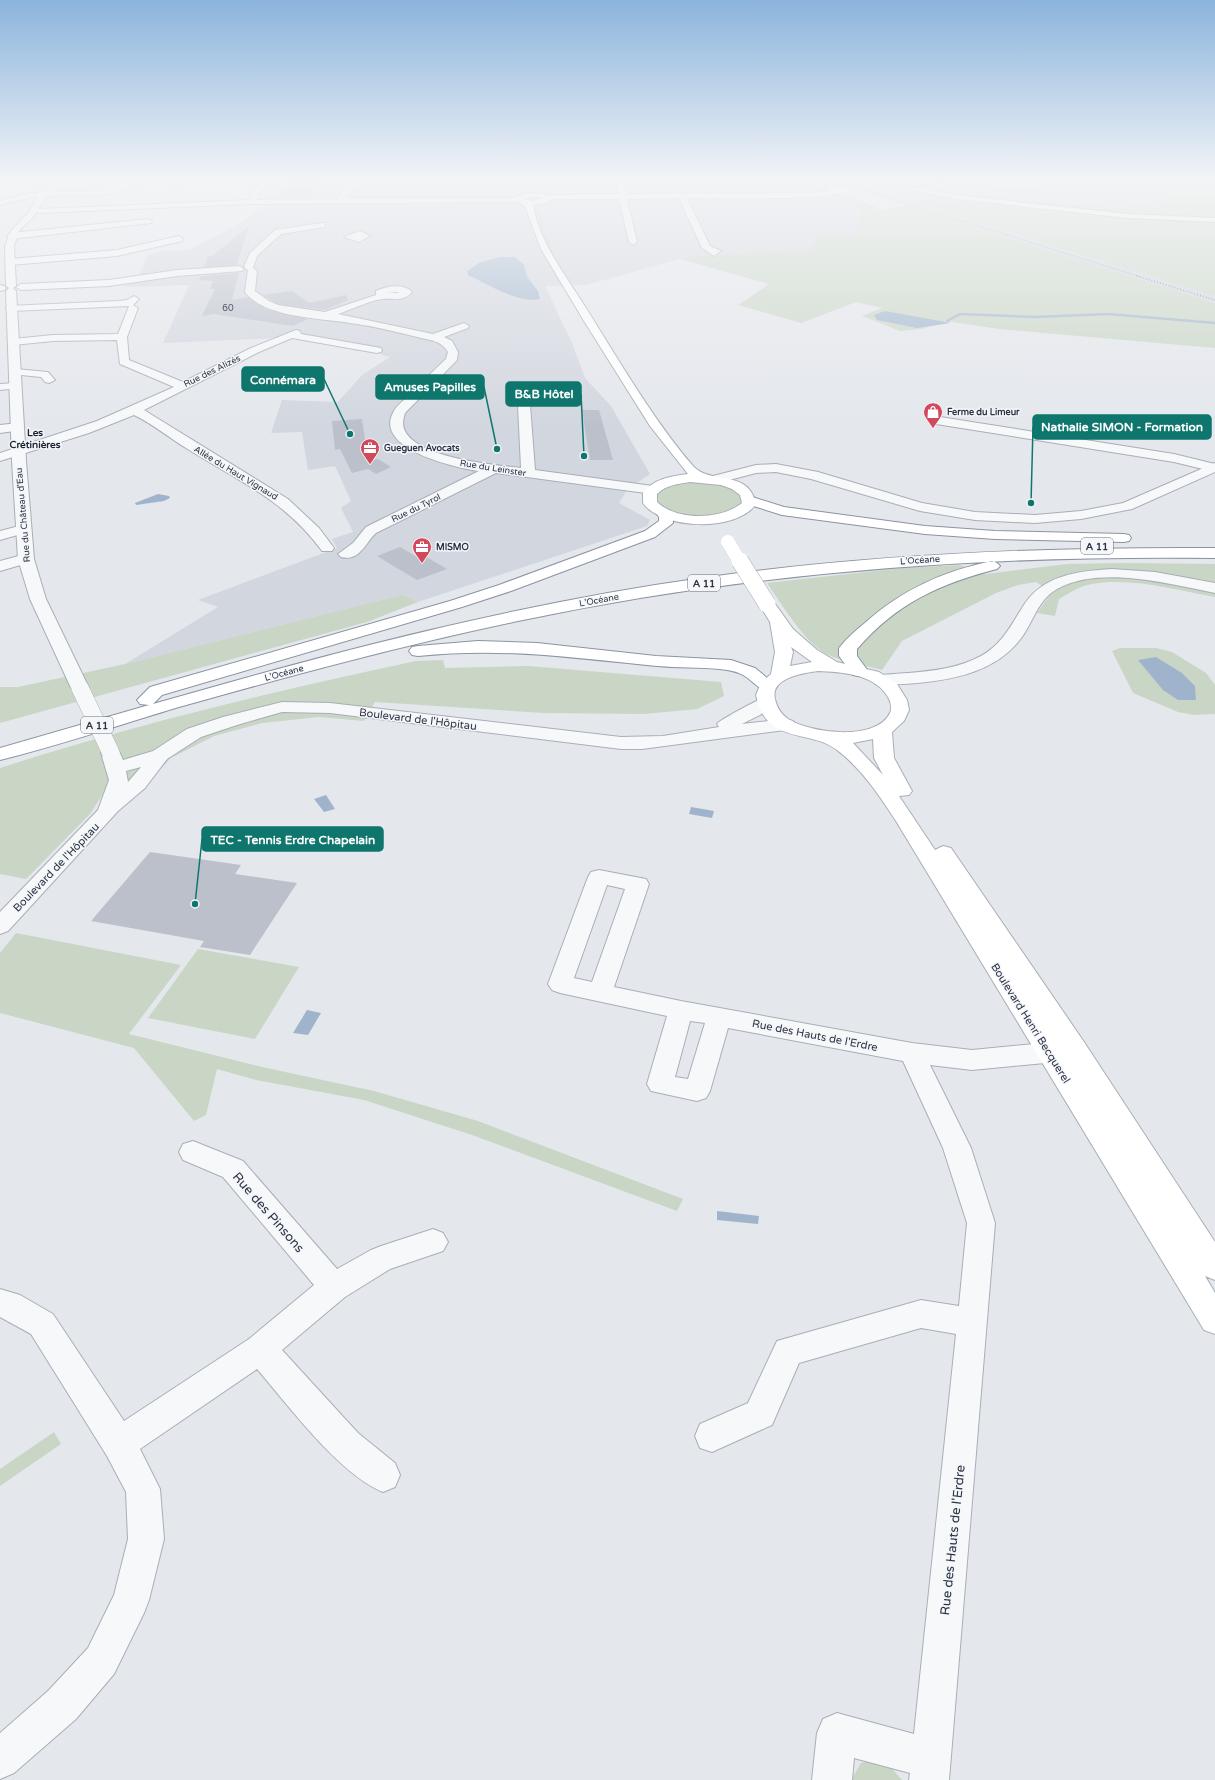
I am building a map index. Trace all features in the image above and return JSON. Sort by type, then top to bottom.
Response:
[{"type":"main road","points":[[553,261],[589,321],[656,426],[690,470],[709,479],[738,487],[747,494],[749,500],[746,508],[728,517],[711,520],[693,520],[663,513],[650,504],[649,496],[669,472]]},
{"type":"main road","points":[[560,261],[565,279]]},
{"type":"main road","points":[[656,426],[669,472],[684,479],[709,479]]},
{"type":"main road","points":[[749,500],[782,511],[925,530],[995,535],[1215,542]]},
{"type":"main road","points":[[146,700],[156,691],[456,604],[505,588],[654,532],[666,523],[666,517],[663,513]]},
{"type":"main road","points":[[728,517],[726,526],[728,542]]},
{"type":"main road","points":[[693,520],[712,530],[728,542],[778,623],[800,647],[834,666]]},
{"type":"main road","name":"L’Océane","points":[[0,742],[146,700],[346,647],[464,619],[579,595],[706,574],[832,559],[946,551],[1068,546],[1215,546]]},
{"type":"main road","points":[[859,671],[848,656],[848,648],[854,641],[882,616],[910,595],[944,578],[1002,564],[1052,560],[1149,557],[1172,553]]},
{"type":"main road","name":"L’Océane","points":[[0,754],[246,684],[378,649],[524,615],[700,583],[825,568],[960,557],[1051,554],[1215,553]]},
{"type":"main road","points":[[771,688],[804,667],[834,666],[859,671],[881,680],[896,694],[900,706],[896,718],[882,730],[864,736],[834,738],[816,735],[786,725],[773,715],[771,688],[784,652],[778,623]]},
{"type":"main road","points":[[246,684],[275,682],[404,653],[442,648],[490,646],[536,647],[657,661],[724,665],[755,674],[771,688]]},
{"type":"main road","name":"Boulevard Henri Becquerel","points":[[882,730],[884,758],[888,770],[1063,1051],[1215,1320]]},
{"type":"main road","name":"Boulevard Henri Becquerel","points":[[834,738],[856,754],[878,779],[1063,1051],[1215,1267]]},
{"type":"street","points":[[10,262],[22,261]]},
{"type":"street","name":"Rue du Leinster","points":[[252,261],[250,269],[253,274],[249,288],[254,296],[264,302],[287,310],[386,326],[444,340],[451,346],[453,352],[451,360],[399,412],[396,418],[396,427],[406,440],[428,453],[467,465],[653,490]]},
{"type":"street","name":"Rue du Château d'Eau","points":[[10,262],[6,288],[11,308],[18,451],[26,559],[38,600],[115,766]]},
{"type":"street","points":[[6,288],[109,283],[181,272],[250,269]]},
{"type":"street","name":"Rue du Leinster","points":[[327,316],[382,296]]},
{"type":"street","points":[[11,308],[134,303],[122,337],[124,362],[128,365],[182,386]]},
{"type":"street","points":[[313,324],[327,316]]},
{"type":"street","points":[[434,338],[464,326]]},
{"type":"street","name":"Rue des Alizés","points":[[0,457],[88,429],[134,410],[230,361],[293,334],[377,350]]},
{"type":"street","points":[[0,346],[53,338],[122,337]]},
{"type":"street","points":[[15,372],[44,374],[49,380]]},
{"type":"street","points":[[0,387],[15,386]]},
{"type":"street","points":[[524,405],[528,473]]},
{"type":"street","name":"Allée du Haut Vignaud","points":[[134,410],[280,500],[303,519],[327,548]]},
{"type":"street","points":[[940,421],[1167,457],[1214,468]]},
{"type":"street","points":[[0,429],[18,427]]},
{"type":"street","points":[[709,479],[763,468],[776,468],[794,471],[920,507],[975,516],[1035,519],[1080,515],[1128,506],[1214,468]]},
{"type":"street","name":"Rue du Tyrol","points":[[346,554],[357,550],[371,530],[493,469]]},
{"type":"street","points":[[738,487],[743,480],[755,474],[772,470],[794,471]]},
{"type":"street","points":[[0,536],[23,529]]},
{"type":"street","points":[[0,566],[26,559]]},
{"type":"street","points":[[881,680],[939,675],[971,667],[1004,646],[1015,634],[1030,605],[1037,596],[1053,585],[1064,581],[1090,576],[1130,575],[1150,576],[1215,588]]},
{"type":"street","name":"Boulevard de l'Hôpitau","points":[[686,739],[736,720],[771,688]]},
{"type":"street","name":"Boulevard de l'Hôpitau","points":[[0,926],[96,825],[110,807],[131,791],[155,763],[194,733],[282,708],[330,708],[621,743],[646,744],[686,739],[753,727],[786,725]]},
{"type":"street","points":[[115,766],[155,763]]},
{"type":"street","name":"Boulevard de l'Hôpitau","points":[[110,807],[117,788],[115,766]]},
{"type":"street","name":"Rue des Hauts de l'Erdre","points":[[600,993],[638,884],[599,877],[564,967],[560,984],[600,993],[681,1010],[912,1053],[972,1060],[1063,1051]]},
{"type":"street","points":[[681,1010],[660,1084],[697,1091],[718,1016]]},
{"type":"street","name":"Rue des Hauts de l'Erdre","points":[[832,1780],[837,1733],[930,1770],[974,1322],[981,1223],[957,1148],[912,1053]]},
{"type":"street","name":"Rue des Pinsons","points":[[193,1152],[232,1170],[334,1287]]},
{"type":"street","points":[[119,1444],[260,1349],[334,1287],[381,1259],[433,1242]]},
{"type":"street","points":[[0,1303],[9,1305],[42,1324],[119,1444],[143,1489],[146,1539],[131,1600],[101,1661],[62,1705],[0,1759]]},
{"type":"street","points":[[712,1436],[760,1414],[788,1351],[921,1314],[974,1322]]},
{"type":"street","points":[[260,1349],[346,1445],[383,1475]]},
{"type":"shaded area","points":[[145,261],[672,261],[586,285],[545,286],[572,343],[585,378],[611,406],[650,474],[627,490],[619,503],[650,520],[647,526],[418,602],[402,595],[125,664],[218,607],[198,600],[337,548],[332,539],[353,532],[341,508],[351,501],[335,466],[308,470],[302,432],[271,433],[282,400],[338,402],[362,375],[390,357],[382,355],[378,352],[383,349],[288,334],[280,338],[163,343],[189,285],[127,287],[121,283],[138,277]]},
{"type":"shaded area","points":[[1082,261],[1104,261],[1181,285],[1215,296],[1215,303]]},
{"type":"green space","points":[[687,261],[1084,261],[1215,303],[1215,348],[999,329],[946,321],[922,329],[900,331],[862,316],[882,308],[856,302],[801,323],[738,305],[769,284]]},
{"type":"green space","points":[[1102,261],[1215,261],[1215,296]]},
{"type":"green space","points":[[688,481],[711,482],[728,486],[735,490],[742,502],[734,509],[724,513],[697,517],[684,516],[672,512],[662,506],[656,498],[662,490],[674,484]]},
{"type":"green space","points":[[1067,564],[1215,564],[1215,597],[1154,585],[1107,582],[1079,588],[1059,599],[1055,616],[1037,613],[1052,592],[1036,582],[1018,585],[996,593],[902,641],[882,670],[841,660],[820,650],[794,623],[767,583],[902,568],[960,565],[986,574]]},
{"type":"green space","points":[[402,595],[418,602],[367,622],[0,723],[0,687],[18,687],[125,664]]},
{"type":"green space","points":[[1120,648],[1156,648],[1172,652],[1206,673],[1215,685],[1215,714],[1194,715],[1178,712],[1133,693],[1112,651]]},
{"type":"green space","points":[[443,660],[445,668],[528,666],[721,682],[724,696],[697,709],[644,714],[543,713],[375,702],[364,721],[319,717],[262,723],[214,736],[171,758],[154,776],[107,788],[90,814],[26,879],[0,874],[0,768],[103,737],[259,696],[416,661]]},
{"type":"green space","points":[[16,933],[181,965],[129,1034],[262,1067],[374,1091],[478,1121],[683,1199],[677,1211],[472,1135],[364,1100],[256,1080],[217,1069],[206,1115],[194,1121],[134,1048],[0,1013],[0,953]]},
{"type":"green space","points":[[198,949],[299,967],[255,1039],[148,1018]]},
{"type":"green space","points":[[54,1432],[61,1444],[0,1486],[0,1469]]},
{"type":"green space","points":[[877,1759],[890,1766],[902,1780],[851,1780],[861,1763]]},
{"type":"water","points":[[486,261],[520,261],[524,265],[527,277],[538,291],[540,299],[523,299],[513,296],[468,275],[467,271],[479,263]]},
{"type":"water","points":[[885,311],[951,323],[917,328],[877,320],[874,315]]},
{"type":"water","points":[[158,494],[169,496],[170,498],[164,501],[136,505],[135,503]]},
{"type":"water","points":[[1156,657],[1182,673],[1195,686],[1196,700],[1178,700],[1163,690],[1138,660]]},
{"type":"water","points":[[326,795],[335,809],[324,812],[314,799]]},
{"type":"water","points":[[691,807],[714,811],[712,818],[689,814]]},
{"type":"water","points":[[307,1010],[321,1013],[308,1035],[293,1033]]},
{"type":"water","points":[[717,1211],[759,1216],[758,1224],[717,1220]]},
{"type":"building","points":[[206,261],[238,261],[238,265],[204,267]]},
{"type":"building","points":[[239,273],[232,300],[249,297],[266,309],[308,319],[293,326],[214,314],[202,316],[215,289],[210,289],[213,281],[199,280],[201,276]]},
{"type":"building","points":[[292,291],[309,303],[346,295],[348,300],[325,310],[278,304],[263,295]]},
{"type":"building","points":[[582,410],[599,410],[613,460],[590,460]]},
{"type":"building","points":[[362,419],[368,461],[378,459],[391,467],[376,474],[368,469],[352,473],[340,449],[335,450],[332,421]]},
{"type":"building","name":"MISMO","points":[[400,547],[417,557],[423,555],[447,569],[417,580],[377,556]]},
{"type":"building","points":[[150,852],[241,865],[235,874],[297,883],[250,955],[200,947],[204,941],[91,921]]},
{"type":"waterway","points":[[947,321],[960,314],[1034,317],[1108,314],[1215,323]]},
{"type":"railway","points":[[1090,261],[1141,277]]},
{"type":"railway","points":[[1137,276],[1215,300]]},
{"type":"place","name":"Ferme du Limeur","points":[[933,429]]},
{"type":"place","name":"Connémara","points":[[350,434]]},
{"type":"place","name":"Amuses Papilles","points":[[497,449]]},
{"type":"place","name":"B&B Hôtel","points":[[584,456]]},
{"type":"place","name":"Gueguen Avocats","points":[[370,465]]},
{"type":"place","name":"Nathalie SIMON - Formation","points":[[1031,503]]},
{"type":"place","name":"MISMO","points":[[422,564]]},
{"type":"place","name":"TEC - Tennis Erdre Chapelain","points":[[195,904]]},
{"type":"district","name":"Les Crétinières","points":[[35,438]]}]
